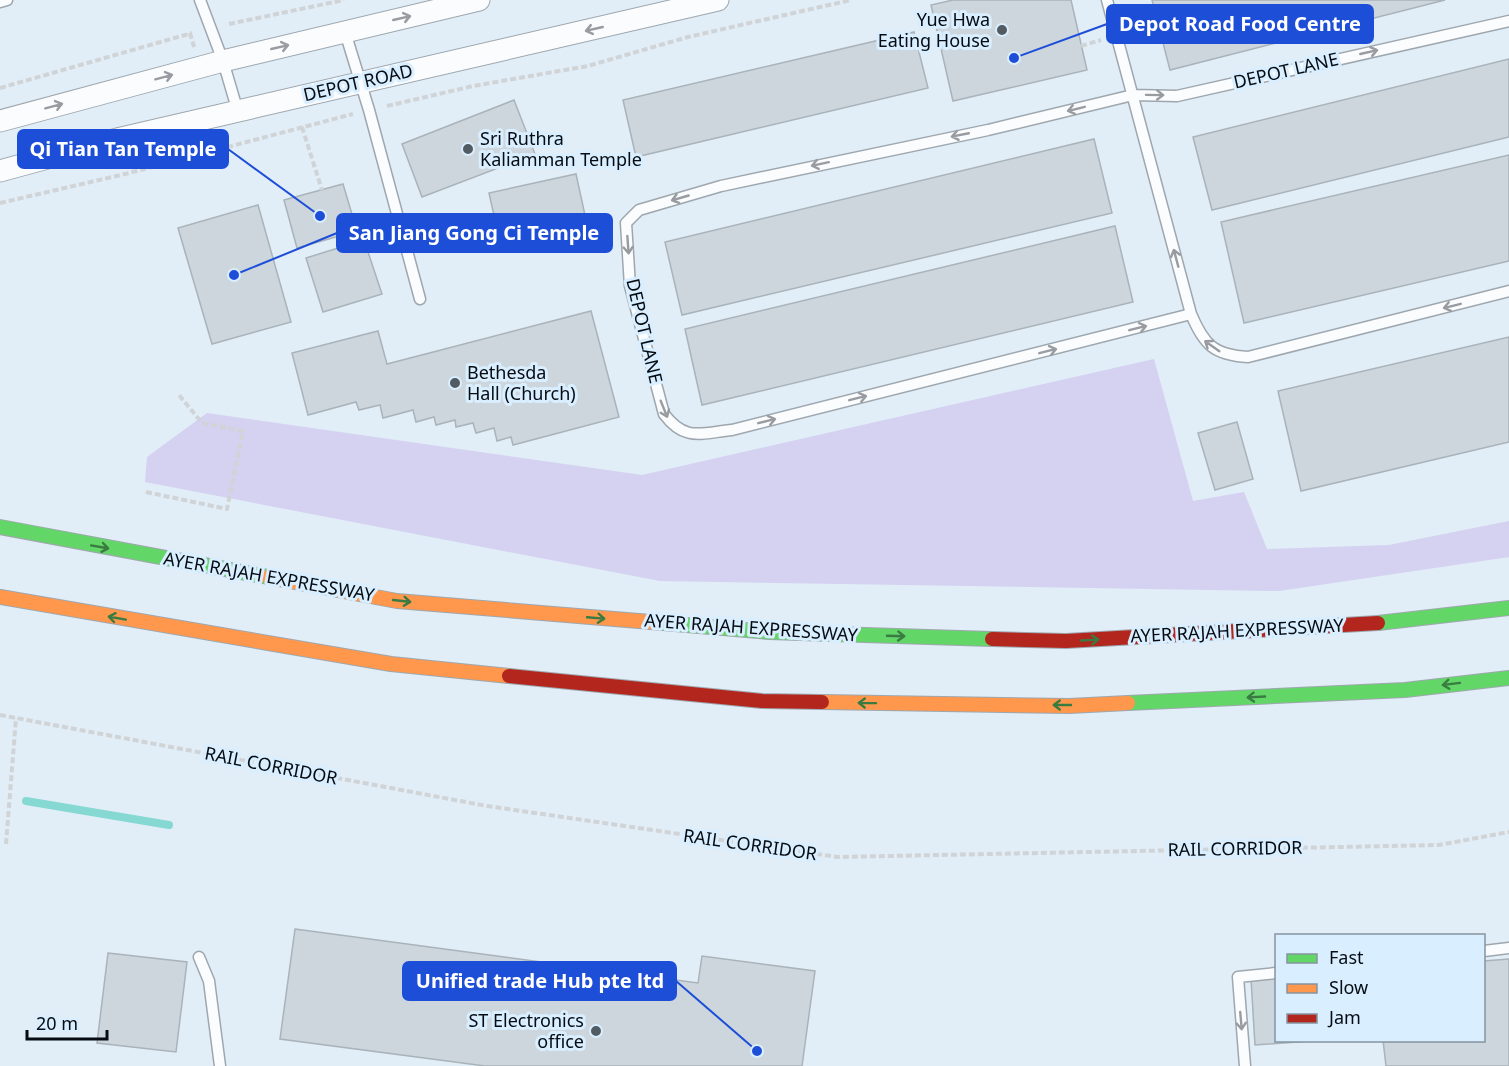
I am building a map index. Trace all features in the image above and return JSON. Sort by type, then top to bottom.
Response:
[{"type":"highway","name":"AYER RAJAH EXPRESSWAY","points":[[0,527],[397,601],[769,633],[1066,641],[1400,622],[1509,608]]},
{"type":"highway","points":[[0,597],[391,664],[762,701],[1069,706],[1405,690],[1509,678]]},
{"type":"street","points":[[0,121],[223,61],[479,0]]},
{"type":"street","name":"DEPOT ROAD","points":[[0,171],[117,140],[718,0]]},
{"type":"lane","points":[[0,2],[7,0]]},
{"type":"lane","points":[[200,0],[223,61],[238,112]]},
{"type":"lane","points":[[1107,0],[1191,314],[1202,339],[1225,356],[1248,357],[1509,291]]},
{"type":"lane","name":"DEPOT LANE","points":[[1191,314],[732,430],[688,435],[674,427],[664,414],[630,286],[626,223],[639,210],[720,186],[988,130],[1133,95],[1177,96],[1509,21]]},
{"type":"lane","points":[[345,32],[369,110],[420,299]]},
{"type":"lane","points":[[1485,951],[1509,948]]},
{"type":"lane","points":[[199,957],[209,981],[220,1066]]},
{"type":"lane","points":[[1245,1066],[1238,977],[1275,973]]},
{"type":"path","points":[[0,88],[210,28],[344,0]]},
{"type":"path","points":[[0,203],[125,174],[369,110],[473,87],[588,66],[688,38],[851,0]]},
{"type":"path","points":[[1082,46],[1107,38]]},
{"type":"path","points":[[302,127],[322,190]]},
{"type":"path","points":[[146,492],[227,509],[243,431],[202,423],[179,395]]},
{"type":"path","name":"RAIL CORRIDOR","points":[[0,715],[487,806],[838,857],[1439,845],[1509,832]]},
{"type":"path","points":[[6,844],[16,718]]},
{"type":"shaded area","points":[[1154,359],[1193,501],[1244,492],[1267,549],[1389,545],[1509,521],[1509,557],[1279,591],[660,581],[145,482],[147,457],[207,413],[642,475]]},
{"type":"building","points":[[953,0],[1071,0],[1087,70],[953,101],[931,5]]},
{"type":"building","points":[[1152,0],[1445,0],[1170,70]]},
{"type":"building","points":[[914,32],[928,88],[636,157],[623,100]]},
{"type":"building","points":[[1509,59],[1509,137],[1212,210],[1193,137]]},
{"type":"building","name":"Sri Ruthra Kaliamman Temple","points":[[514,100],[535,154],[422,197],[402,144]]},
{"type":"building","points":[[1094,139],[1112,213],[682,315],[665,242]]},
{"type":"building","points":[[1509,155],[1509,261],[1244,323],[1221,222]]},
{"type":"building","points":[[576,174],[588,229],[501,247],[489,193]]},
{"type":"building","points":[[343,184],[357,231],[297,248],[284,200]]},
{"type":"building","points":[[258,205],[291,322],[212,344],[178,228]]},
{"type":"building","points":[[1115,226],[1133,302],[702,405],[685,329]]},
{"type":"building","points":[[364,240],[382,294],[323,312],[306,258]]},
{"type":"building","name":"Bethesda Hall (Church)","points":[[591,311],[619,417],[513,445],[511,437],[497,441],[494,428],[476,433],[473,423],[456,427],[455,420],[436,425],[434,417],[416,422],[413,410],[383,418],[380,405],[359,410],[356,402],[308,415],[292,353],[378,331],[387,364]]},
{"type":"building","points":[[1509,337],[1509,442],[1301,491],[1278,391]]},
{"type":"building","points":[[1237,422],[1253,479],[1215,490],[1198,433]]},
{"type":"building","points":[[295,929],[698,983],[702,956],[815,971],[802,1066],[485,1066],[280,1039]]},
{"type":"building","points":[[108,953],[187,962],[176,1052],[97,1043]]},
{"type":"building","points":[[1509,959],[1509,1066],[1386,1066],[1383,1042],[1485,1042],[1485,961]]},
{"type":"building","points":[[1275,977],[1275,1042],[1297,1042],[1255,1045],[1251,979]]},
{"type":"waterway","points":[[26,801],[169,825]]},
{"type":"traffic: fast","points":[[0,527],[268,577]]},
{"type":"traffic: fast","points":[[1378,623],[1509,608]]},
{"type":"traffic: fast","points":[[651,622],[769,632],[992,639]]},
{"type":"traffic: fast","points":[[1128,703],[1405,690],[1509,678]]},
{"type":"traffic: slow","points":[[268,577],[397,601],[651,622]]},
{"type":"traffic: slow","points":[[0,597],[391,664],[509,676]]},
{"type":"traffic: slow","points":[[822,702],[1069,706],[1128,703]]},
{"type":"traffic: jam","points":[[992,639],[1066,641],[1378,623]]},
{"type":"traffic: jam","points":[[509,676],[762,701],[822,702]]},
{"type":"place","name":"Yue Hwa Eating House","points":[[1002,30]]},
{"type":"place","name":"Depot Road Food Centre","points":[[1014,58]]},
{"type":"place","name":"Sri Ruthra Kaliamman Temple","points":[[468,149]]},
{"type":"place","name":"Qi Tian Tan Temple","points":[[320,216]]},
{"type":"place","name":"San Jiang Gong Ci Temple","points":[[234,275]]},
{"type":"place","name":"Bethesda Hall (Church)","points":[[455,383]]},
{"type":"place","name":"ST Electronics office","points":[[596,1031]]},
{"type":"place","name":"Unified trade Hub pte ltd","points":[[757,1051]]}]
